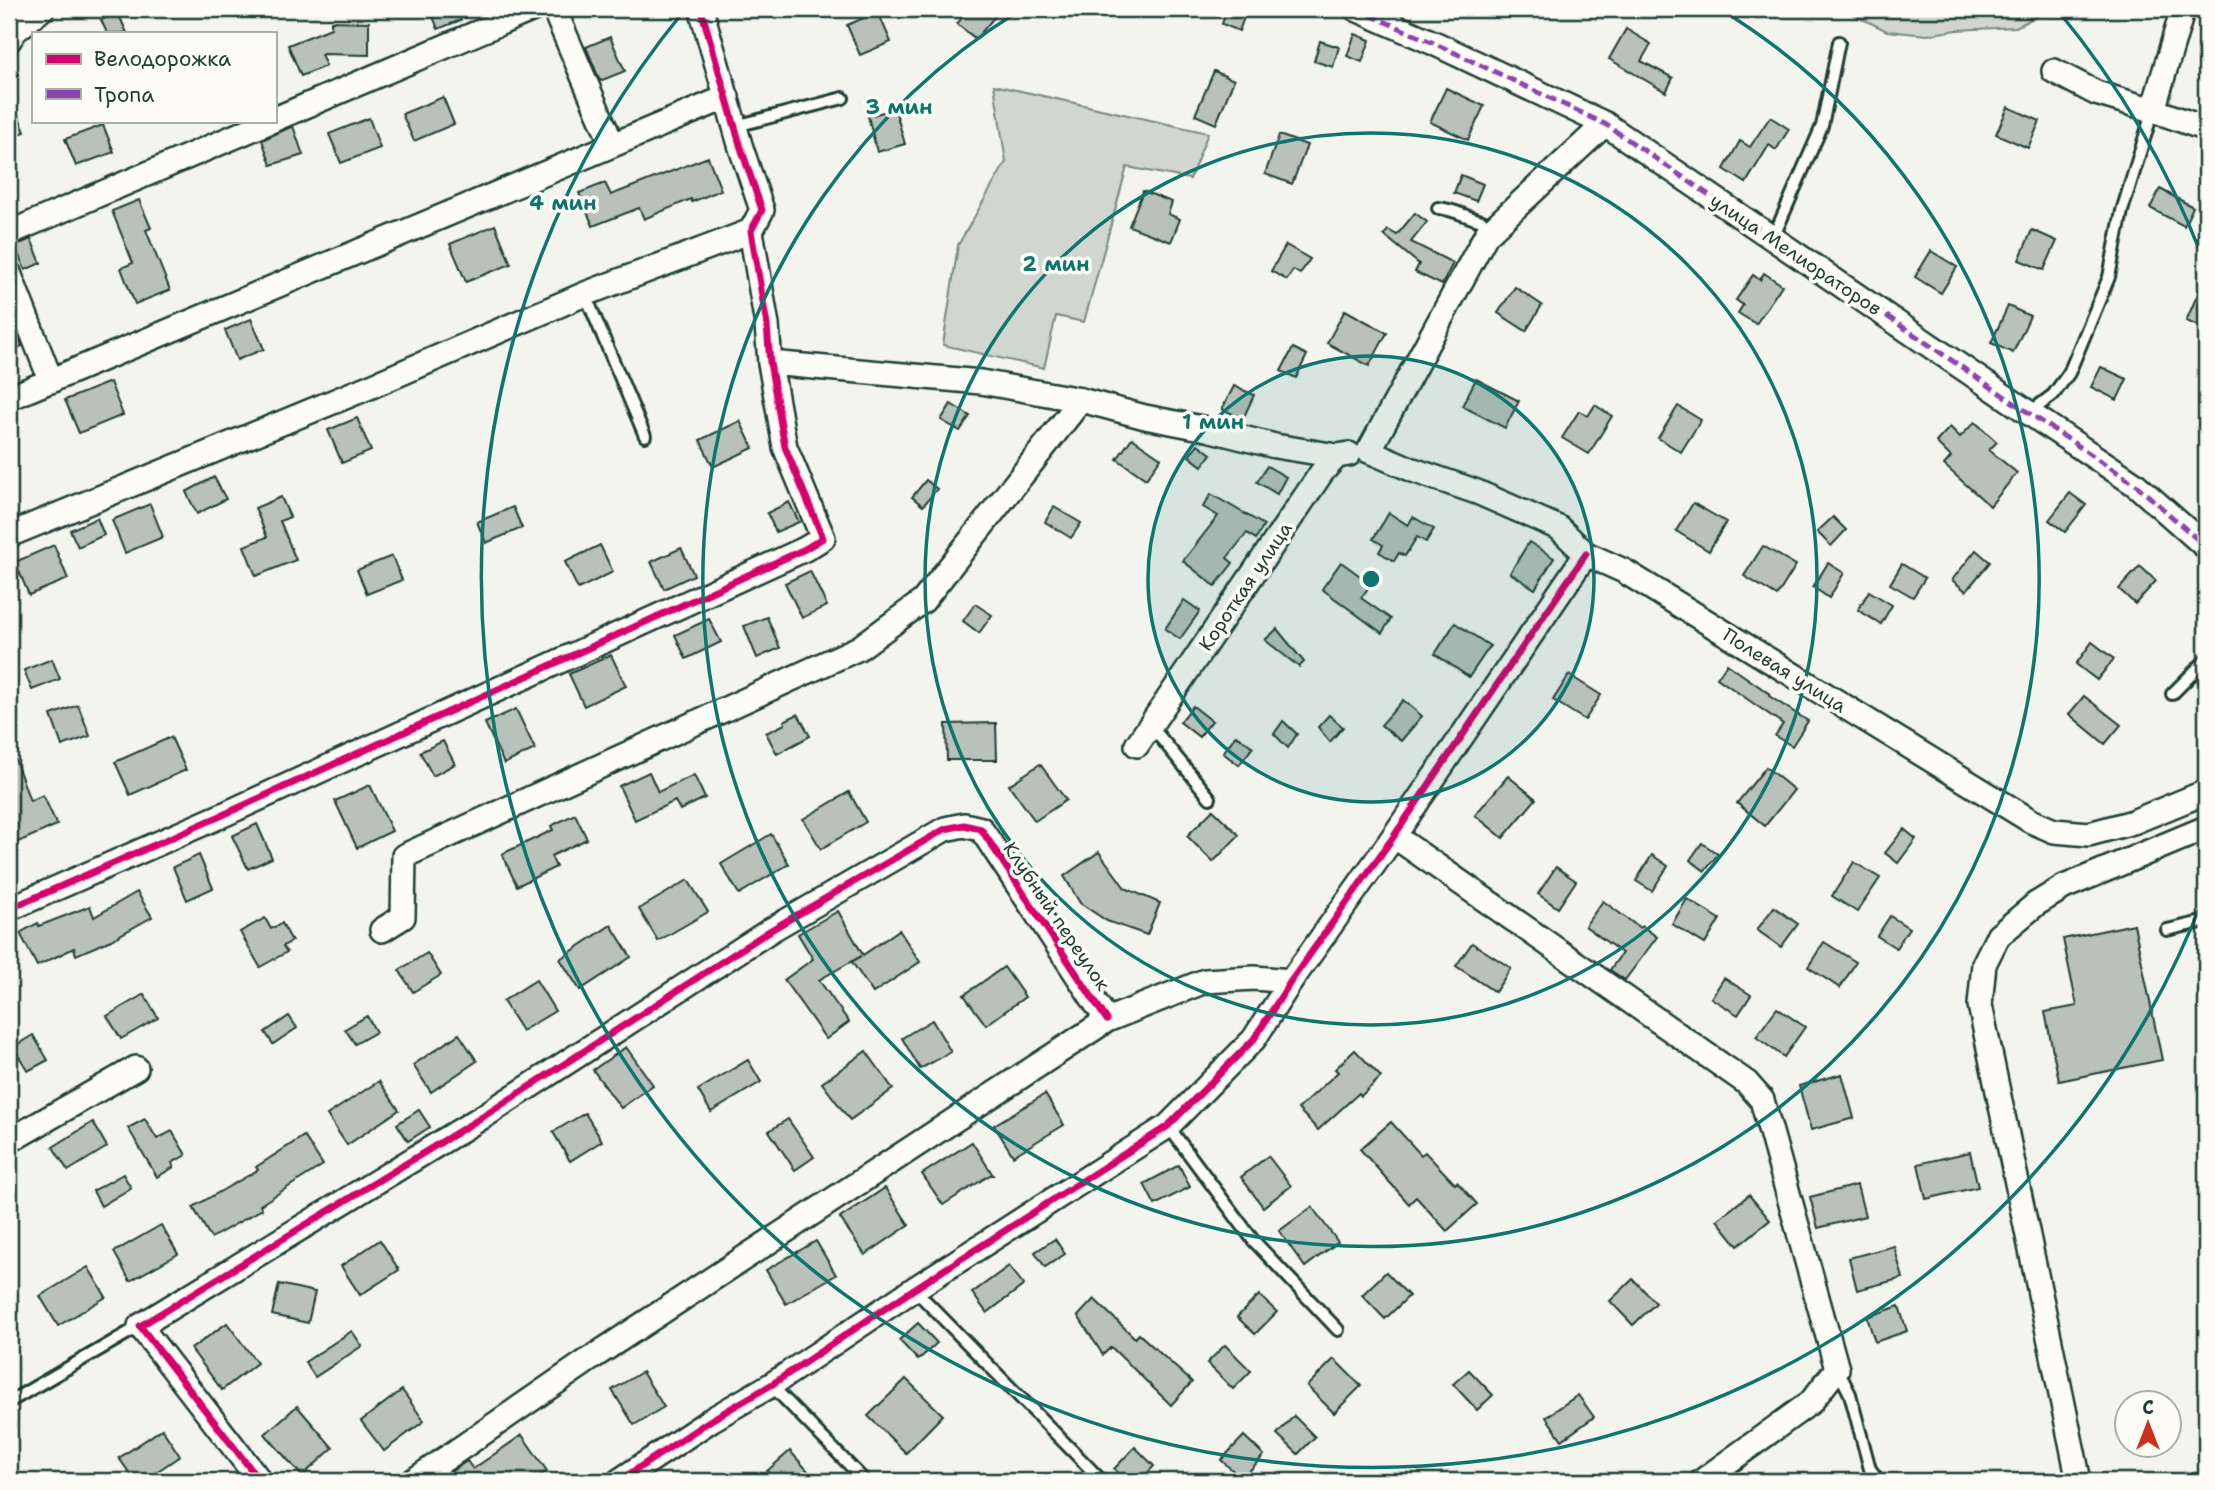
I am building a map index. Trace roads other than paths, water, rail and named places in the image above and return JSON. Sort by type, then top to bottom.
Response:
[{"type":"street","points":[[9,40],[42,9]]},
{"type":"street","points":[[276,119],[533,9]]},
{"type":"street","points":[[554,9],[612,144]]},
{"type":"street","points":[[9,909],[793,555],[822,538],[785,447],[751,231],[762,210],[701,9]]},
{"type":"street","name":"улица Мелиораторов","points":[[1356,9],[1605,124],[2135,484],[2206,547]]},
{"type":"street","points":[[2153,110],[2183,9]]},
{"type":"street","points":[[2054,71],[2096,93],[2206,129]]},
{"type":"street","points":[[9,398],[727,97]]},
{"type":"street","points":[[9,233],[268,122]]},
{"type":"street","points":[[771,363],[981,382],[1081,400],[1275,446],[1337,456],[1369,451],[1486,235],[1605,124]]},
{"type":"street","points":[[9,535],[369,387],[585,294],[751,231]]},
{"type":"street","points":[[9,273],[51,381]]},
{"type":"street","points":[[382,930],[403,916],[404,856],[859,648],[923,601],[1081,400]]},
{"type":"street","name":"Полевая улица","points":[[1369,451],[1413,470],[1477,492],[1559,528],[1586,554],[1624,571],[2031,821],[2054,831],[2089,834],[2133,822],[2206,792]]},
{"type":"street","name":"Короткая улица","points":[[1137,745],[1322,471],[1337,456]]},
{"type":"street","points":[[619,1481],[1168,1126],[1254,1039],[1291,981],[1394,836],[1586,554]]},
{"type":"street","name":"Клубный переулок","points":[[140,1326],[484,1116],[771,930],[945,829],[964,825],[981,829],[1107,1020]]},
{"type":"street","points":[[2079,1481],[1980,1005],[1984,964],[1998,936],[2036,904],[2064,887],[2206,828]]},
{"type":"street","points":[[1394,836],[1747,1083],[1762,1100],[1837,1369],[1811,1402],[1702,1481]]},
{"type":"street","points":[[413,1481],[593,1357],[1107,1020],[1205,981],[1254,978],[1291,981]]},
{"type":"street","points":[[9,1141],[136,1068]]},
{"type":"street","points":[[140,1326],[260,1481]]},
{"type":"lane","points":[[1773,239],[1822,126],[1839,42]]},
{"type":"lane","points":[[736,126],[843,98]]},
{"type":"lane","points":[[2029,414],[2053,395],[2069,373],[2109,277],[2122,211],[2153,110]]},
{"type":"lane","points":[[1438,208],[1453,209],[1463,216],[1482,221],[1486,235]]},
{"type":"lane","points":[[585,294],[645,436]]},
{"type":"lane","points":[[2172,694],[2206,660]]},
{"type":"lane","points":[[1151,726],[1210,798]]},
{"type":"lane","points":[[2167,930],[2206,921]]},
{"type":"lane","points":[[1168,1126],[1253,1240],[1338,1330]]},
{"type":"lane","points":[[914,1289],[1102,1481]]},
{"type":"lane","points":[[9,1402],[140,1326]]},
{"type":"lane","points":[[1837,1369],[1850,1394],[1870,1469],[1879,1481]]},
{"type":"lane","points":[[771,1385],[865,1481]]}]
